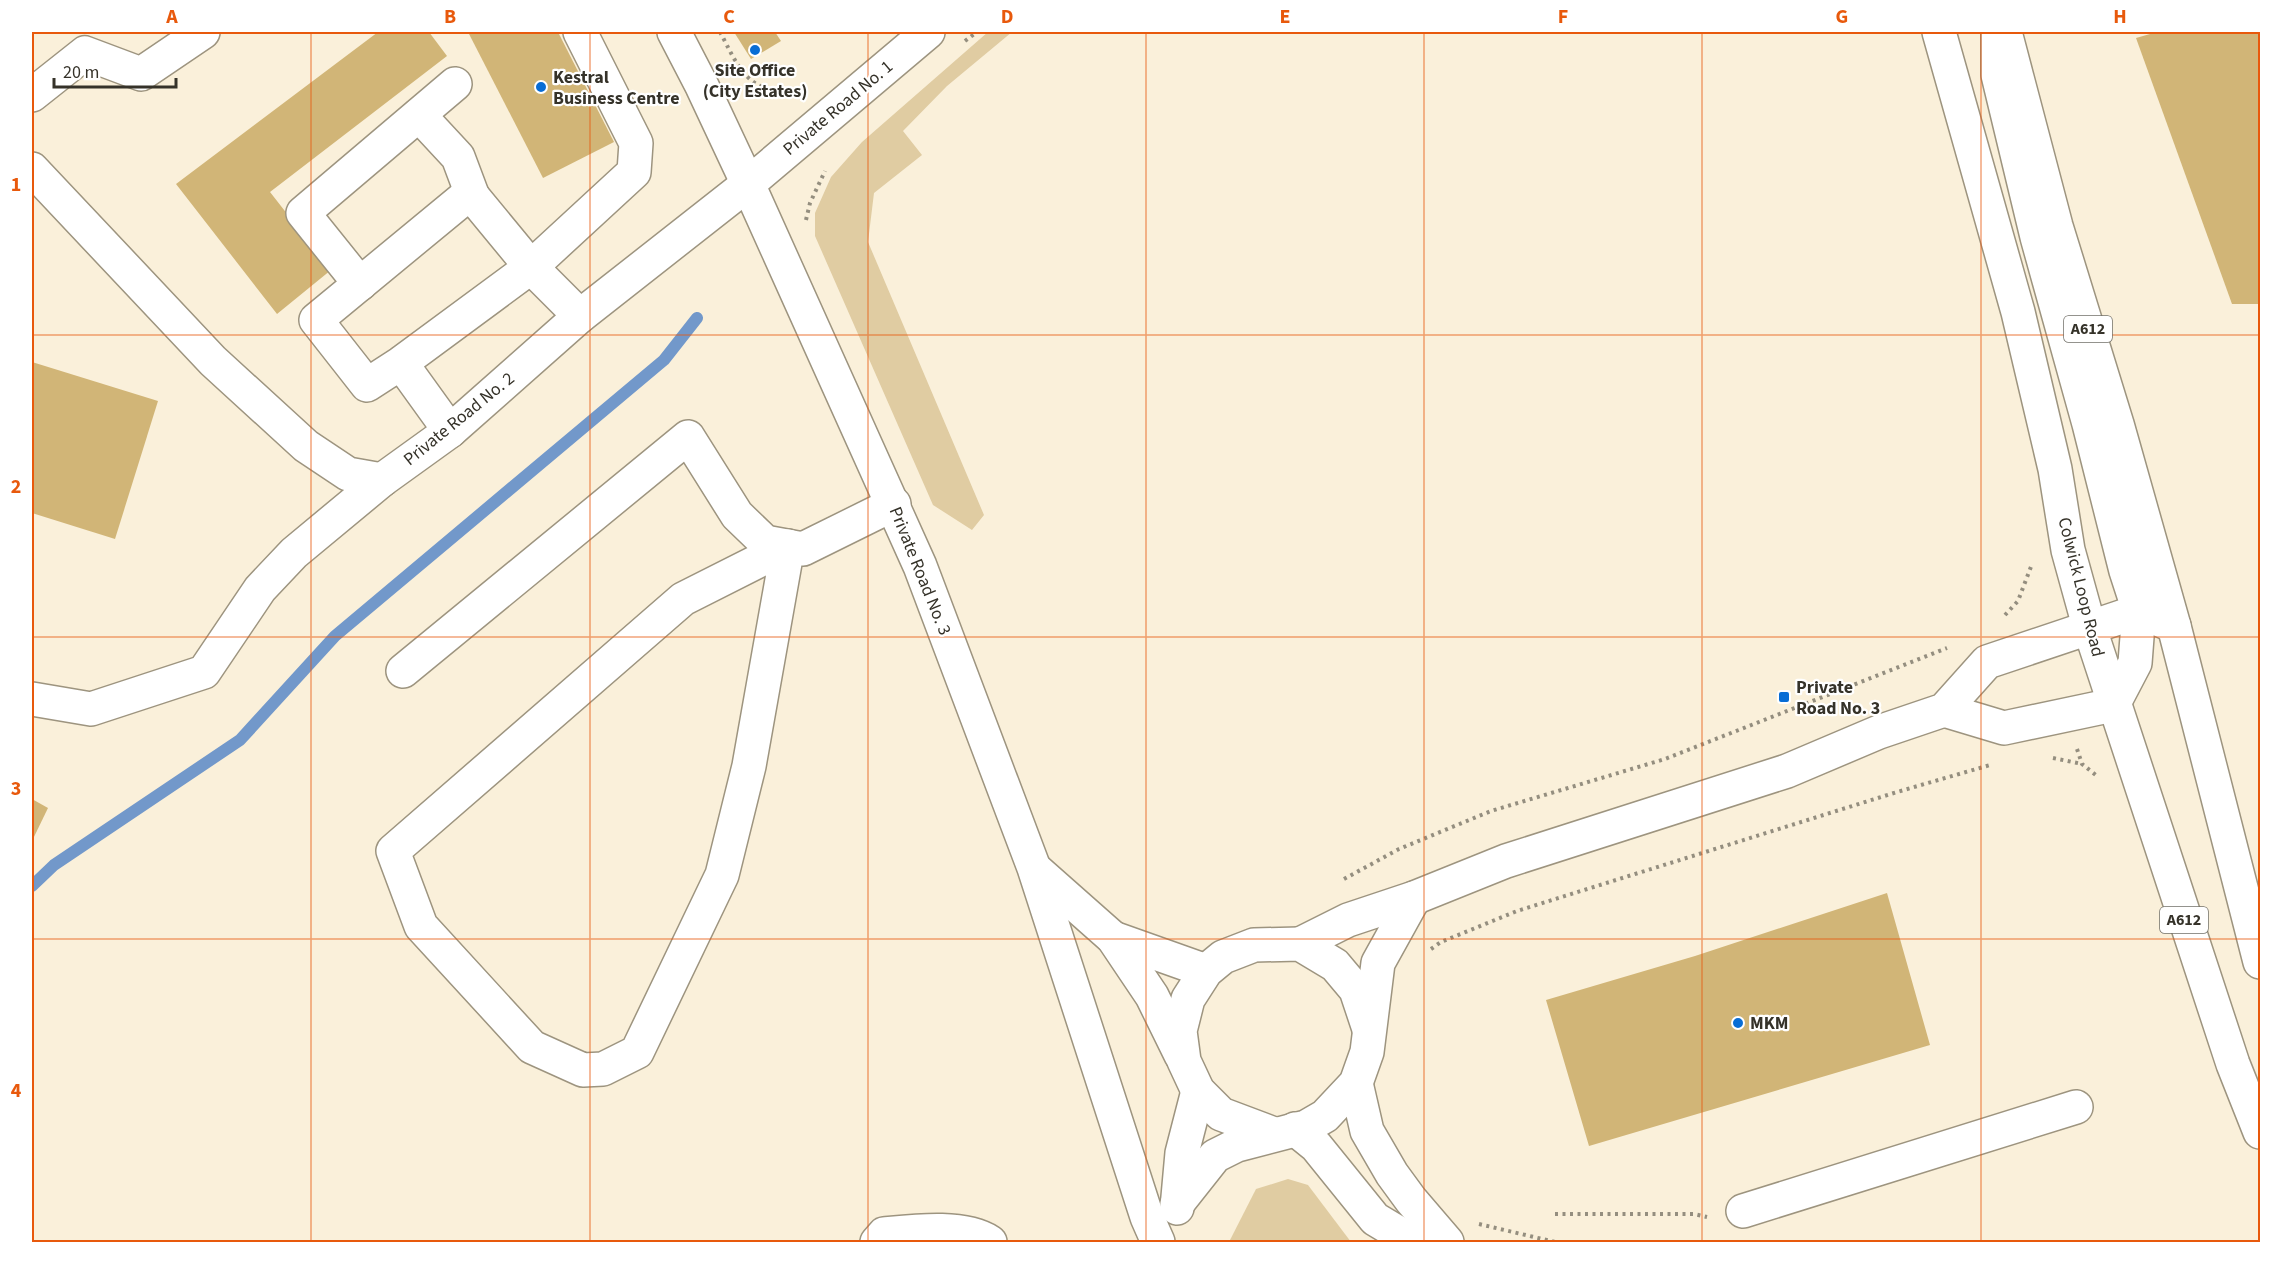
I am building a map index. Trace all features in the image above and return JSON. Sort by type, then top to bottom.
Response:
[{"type":"street","points":[[32,95],[85,53],[141,74],[202,32]]},
{"type":"street","points":[[580,32],[636,143],[634,172],[531,267],[401,363],[367,385],[316,320],[470,193],[531,267],[580,316]]},
{"type":"street","points":[[674,32],[748,184]]},
{"type":"street","name":"Private Road No. 1","points":[[748,184],[928,32]]},
{"type":"street","name":"Colwick Loop Road","points":[[1939,32],[2018,312],[2055,469],[2068,550],[2089,626],[2232,1064],[2260,1132]]},
{"type":"street","points":[[1944,710],[2004,728],[2113,705],[2134,663],[2139,611],[2126,571],[2089,424],[2037,237],[1998,75],[1998,32]]},
{"type":"street","name":"A612","points":[[2005,32],[2056,226],[2117,424],[2175,626],[2260,962]]},
{"type":"street","points":[[360,284],[303,213],[455,84]]},
{"type":"street","points":[[419,115],[458,157],[473,197]]},
{"type":"street","points":[[32,169],[213,361],[306,446],[348,474],[382,480]]},
{"type":"street","name":"Private Road No. 2","points":[[32,699],[91,709],[204,672],[260,589],[294,553],[382,480],[450,431],[580,316],[748,184]]},
{"type":"street","name":"Private Road No. 3","points":[[748,184],[920,566],[1034,868],[1113,938],[1152,996],[1184,1061]]},
{"type":"street","points":[[401,363],[450,431]]},
{"type":"street","points":[[403,671],[688,437],[737,515],[765,542],[803,549],[894,504]]},
{"type":"street","points":[[788,546],[748,766],[722,875],[637,1053],[603,1069],[584,1070],[532,1047],[421,926],[393,851],[683,599],[788,546]]},
{"type":"street","points":[[1444,1238],[1406,1237],[1375,1219],[1316,1146],[1284,1131],[1221,1114],[1198,1091],[1184,1061],[1180,1030],[1188,999],[1206,971],[1223,957],[1254,945],[1300,944],[1348,920],[1414,898],[1506,861],[1787,771],[1879,732],[1944,710],[1987,662],[2139,611],[2175,626]]},
{"type":"street","points":[[1034,868],[1147,1217],[1158,1242]]},
{"type":"street","points":[[1177,1204],[1215,1156],[1237,1145],[1306,1127],[1325,1116],[1356,1083],[1367,1052],[1378,963],[1414,898]]},
{"type":"street","name":"Private Road No. 3","points":[[1113,938],[1206,971]]},
{"type":"street","points":[[1300,944],[1335,964],[1356,990],[1369,1029]]},
{"type":"street","points":[[1356,1083],[1367,1131],[1392,1174],[1444,1238]]},
{"type":"street","points":[[1176,1242],[1182,1153],[1198,1091]]},
{"type":"street","points":[[1743,1211],[2076,1107]]},
{"type":"street","points":[[877,1242],[885,1234],[934,1229],[983,1238],[990,1242]]},
{"type":"path","points":[[720,32],[737,63],[755,84],[783,92],[800,92]]},
{"type":"path","points":[[959,46],[977,32]]},
{"type":"path","points":[[805,225],[810,203],[830,161]]},
{"type":"path","points":[[2003,616],[2018,601],[2033,561]]},
{"type":"path","points":[[1338,884],[1355,871],[1399,849],[1491,811],[1665,759],[1952,646]]},
{"type":"path","points":[[2052,757],[2082,764]]},
{"type":"path","points":[[1421,956],[1441,942],[1517,911],[1997,763]]},
{"type":"path","points":[[1555,1214],[1694,1214],[1711,1218]]},
{"type":"path","points":[[1444,1238],[1555,1242]]},
{"type":"shaded area","points":[[988,32],[1012,32],[947,86],[903,131],[922,155],[874,193],[868,242],[984,515],[972,530],[933,505],[815,236],[815,213],[831,177],[862,142]]},
{"type":"shaded area","points":[[1288,1179],[1308,1185],[1351,1242],[1229,1242],[1256,1189]]},
{"type":"building","points":[[378,32],[429,32],[447,56],[270,192],[331,270],[277,314],[176,184]]},
{"type":"building","name":"Kestral Business Centre","points":[[468,32],[558,32],[614,142],[543,178]]},
{"type":"building","name":"Site Office (City Estates)","points":[[734,32],[775,32],[781,41],[751,59]]},
{"type":"building","points":[[2157,32],[2260,32],[2260,304],[2232,304],[2136,38]]},
{"type":"building","points":[[32,362],[158,401],[115,539],[32,513]]},
{"type":"building","points":[[32,799],[48,808],[32,841]]},
{"type":"building","name":"MKM","points":[[1887,893],[1930,1045],[1589,1146],[1546,1000],[1695,956]]},
{"type":"waterway","points":[[32,886],[54,865],[240,740],[335,636],[664,360],[697,318]]},
{"type":"place","name":"Site Office (City Estates)","points":[[755,50]]},
{"type":"place","name":"Kestral Business Centre","points":[[541,87]]},
{"type":"place","name":"Private Road No. 3","points":[[1784,697]]},
{"type":"place","name":"MKM","points":[[1738,1023]]}]
